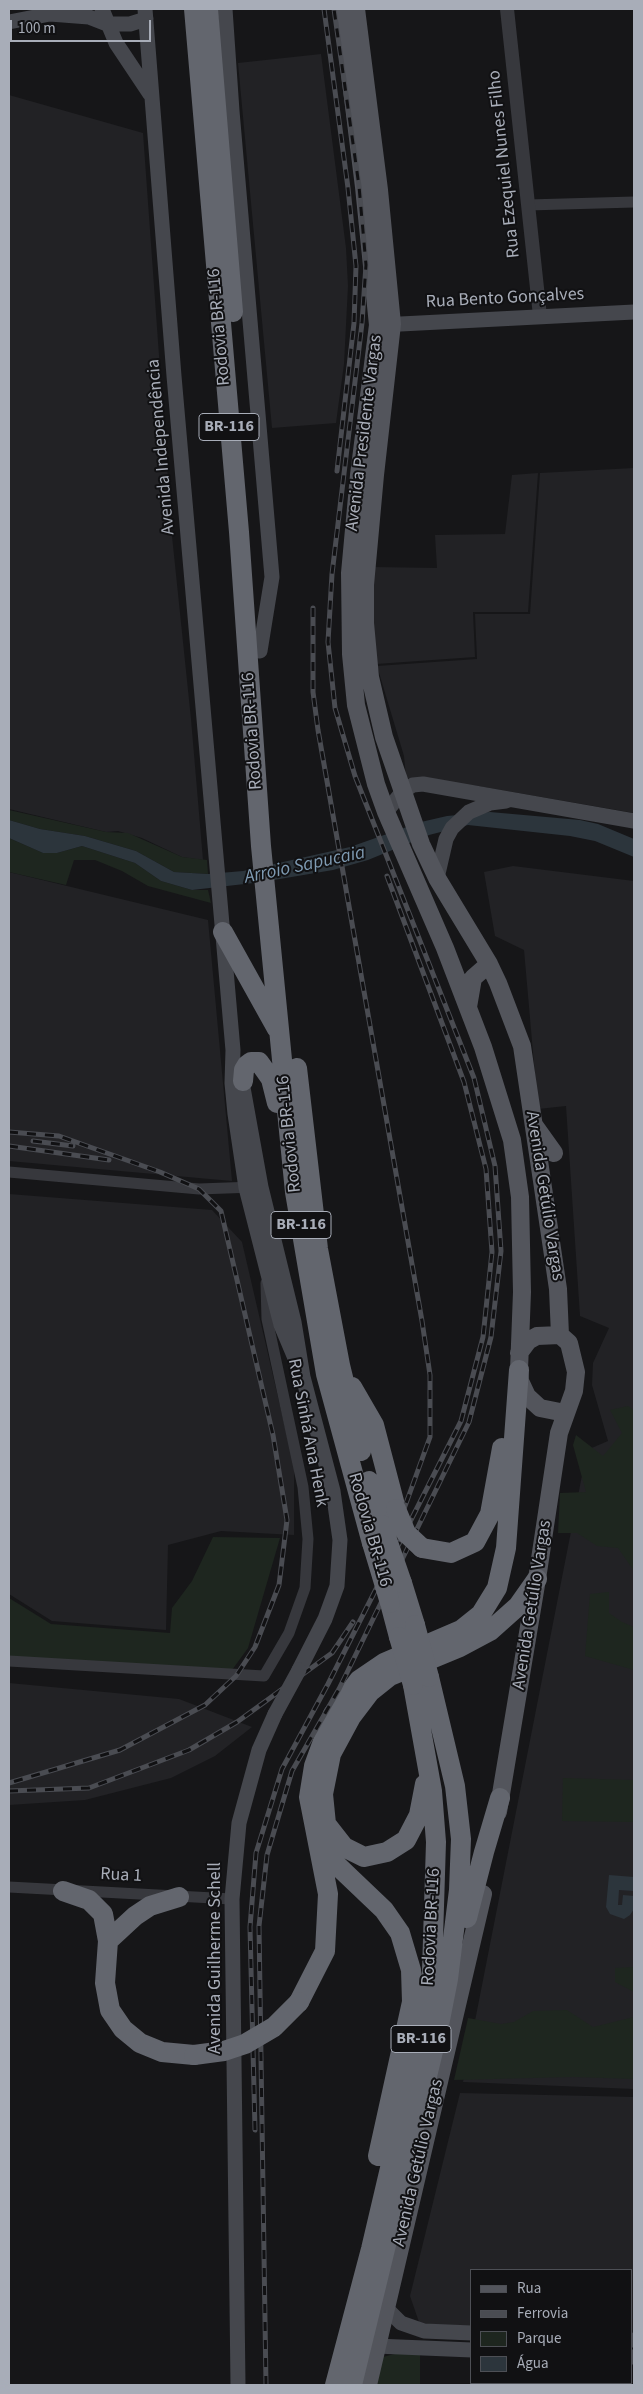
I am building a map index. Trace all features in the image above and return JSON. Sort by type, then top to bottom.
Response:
[{"type":"highway","name":"Rodovia BR-116","points":[[194,9],[266,844],[318,1249],[340,1365],[366,1472],[415,1625],[421,1681],[422,1735],[432,1791],[436,1842],[432,1971],[422,2032],[371,2249],[334,2385]]},
{"type":"highway","name":"Rodovia BR-116","points":[[208,9],[260,651],[266,781],[266,844]]},
{"type":"highway","name":"Rodovia BR-116","points":[[272,899],[281,1036],[295,1192],[326,1374],[399,1637],[421,1681],[455,1786],[460,1839],[459,1890],[448,1980],[418,2116],[352,2385]]},
{"type":"highway","name":"BR-116","points":[[223,932],[281,1036]]},
{"type":"highway","points":[[243,1081],[244,1070],[251,1062],[259,1062],[265,1068],[271,1079],[292,1159]]},
{"type":"highway","name":"BR-116","points":[[340,1365],[374,1425],[396,1509],[406,1533],[422,1548],[451,1553],[475,1542],[490,1514],[519,1361]]},
{"type":"highway","points":[[63,1891],[89,1900],[103,1914],[108,1941],[104,1983],[110,2010],[123,2028],[140,2043],[162,2052],[194,2055],[224,2051],[245,2044],[274,2026],[299,2002],[325,1951],[328,1894],[309,1797],[314,1766],[333,1714],[359,1680],[384,1664],[461,1630],[481,1614],[497,1588],[506,1548],[519,1361]]},
{"type":"highway","name":"BR-116","points":[[422,1735],[425,1783],[418,1815],[406,1840],[388,1852],[364,1857],[344,1847],[326,1824],[323,1794],[331,1754],[351,1717],[370,1692],[390,1676],[460,1647],[490,1631],[518,1606],[538,1578]]},
{"type":"highway","name":"BR-116","points":[[448,1980],[500,1798]]},
{"type":"highway","name":"BR-116","points":[[320,1849],[384,1910],[400,1934],[411,1970],[412,2002],[335,2344],[334,2385]]},
{"type":"highway","points":[[108,1941],[135,1916],[150,1906],[178,1897]]},
{"type":"highway","name":"BR-116","points":[[394,2209],[400,2245]]},
{"type":"main road","points":[[102,9],[106,24],[151,96]]},
{"type":"main road","name":"Rodovia BR-116","points":[[225,9],[272,577],[260,651]]},
{"type":"main road","name":"Avenida Presidente Vargas","points":[[342,9],[358,83]]},
{"type":"main road","name":"Avenida Presidente Vargas","points":[[356,9],[358,83],[385,324],[366,484],[350,573],[352,679],[356,705],[376,784],[402,851]]},
{"type":"main road","points":[[9,22],[50,14],[89,18],[106,24],[130,24],[146,14]]},
{"type":"main road","name":"Avenida Independência","points":[[146,14],[151,96],[219,882]]},
{"type":"main road","name":"Rua Bento Gonçalves","points":[[385,324],[634,312]]},
{"type":"main road","name":"Avenida Presidente Vargas","points":[[366,484],[365,623],[370,677],[384,737],[421,844]]},
{"type":"main road","points":[[352,679],[370,677]]},
{"type":"main road","points":[[387,813],[405,799],[414,785],[423,784],[634,821]]},
{"type":"main road","points":[[437,878],[446,839],[452,828],[461,819],[469,812],[490,804],[515,800]]},
{"type":"main road","name":"Avenida Getúlio Vargas","points":[[368,2385],[492,1853],[538,1578],[559,1433],[574,1391],[576,1372],[569,1343],[560,1335],[558,1289],[522,1046],[498,983],[437,878],[421,844]]},
{"type":"main road","name":"Avenida Getúlio Vargas","points":[[402,851],[445,948],[468,1007],[483,1047],[512,1140],[520,1198],[522,1292],[519,1361]]},
{"type":"main road","name":"Avenida Guilherme Schell","points":[[219,882],[233,1050],[232,1083],[253,1187],[272,1260],[281,1325],[303,1377],[333,1491],[340,1540],[337,1586],[325,1619],[259,1750],[239,1823],[232,1899],[238,2385]]},
{"type":"main road","points":[[468,1007],[473,978],[488,964]]},
{"type":"main road","name":"Avenida Guilherme Schell","points":[[233,1050],[243,1081],[253,1187]]},
{"type":"main road","points":[[532,1123],[554,1152]]},
{"type":"main road","points":[[560,1335],[538,1336],[528,1341],[519,1361],[520,1381],[527,1396],[540,1408],[565,1413]]},
{"type":"main road","points":[[385,2307],[401,2323],[424,2331],[470,2333]]},
{"type":"main road","points":[[376,2346],[470,2350]]},
{"type":"street","name":"Rua Ezequiel Nunes Filho","points":[[507,9],[540,316]]},
{"type":"street","points":[[528,205],[634,202]]},
{"type":"street","points":[[9,1172],[199,1189],[253,1187]]},
{"type":"street","name":"Rua Sinhá Ana Henk","points":[[9,1661],[264,1676],[289,1632],[305,1588],[308,1539],[303,1487],[266,1319],[272,1260]]},
{"type":"street","name":"Rua 1","points":[[9,1887],[232,1899]]},
{"type":"shaded area","points":[[321,54],[346,248],[348,286],[344,364],[336,423],[272,428],[238,63]]},
{"type":"shaded area","points":[[9,95],[143,133],[172,536],[203,860],[182,857],[142,838],[118,831],[106,832],[9,809]]},
{"type":"shaded area","points":[[634,468],[634,813],[478,786],[409,779],[406,777],[404,756],[377,666],[477,659],[475,614],[530,614],[540,473]]},
{"type":"shaded area","points":[[538,473],[528,612],[473,612],[475,657],[376,664],[371,616],[372,567],[437,568],[435,535],[505,534],[512,475]]},
{"type":"shaded area","points":[[513,866],[634,881],[634,2089],[463,2082],[587,1450],[608,1441],[592,1385],[593,1363],[609,1328],[580,1316],[566,1106],[538,1109],[524,950],[495,936],[484,872]]},
{"type":"shaded area","points":[[9,872],[208,920],[232,1181],[9,1161]]},
{"type":"shaded area","points":[[9,1194],[212,1210],[242,1242],[294,1466],[294,1535],[221,1531],[168,1545],[166,1630],[52,1621],[9,1594]]},
{"type":"shaded area","points":[[9,1683],[179,1699],[252,1727],[215,1756],[171,1778],[85,1800],[9,1805]]},
{"type":"shaded area","points":[[460,2093],[634,2097],[634,2332],[633,2269],[470,2269],[470,2326],[420,2325],[410,2296]]},
{"type":"green space","points":[[9,810],[106,832],[128,833],[182,857],[207,860],[208,874],[174,872],[136,851],[85,836],[40,829],[9,820]]},
{"type":"green space","points":[[9,838],[43,853],[57,853],[82,846],[135,863],[161,881],[192,890],[208,890],[211,903],[148,886],[122,871],[95,860],[74,860],[66,885],[9,872]]},
{"type":"green space","points":[[628,1406],[634,1410],[634,1571],[618,1548],[597,1546],[577,1533],[558,1533],[560,1493],[586,1492],[573,1445],[576,1435],[603,1456],[622,1433],[610,1410]]},
{"type":"green space","points":[[213,1537],[280,1538],[248,1648],[232,1670],[9,1657],[9,1598],[51,1624],[170,1633],[172,1608],[192,1581]]},
{"type":"green space","points":[[609,1592],[609,1613],[622,1622],[634,1627],[634,1670],[585,1656],[590,1594]]},
{"type":"green space","points":[[563,1778],[634,1780],[634,1822],[562,1821]]},
{"type":"green space","points":[[634,1967],[634,1992],[615,1982],[615,1968]]},
{"type":"green space","points":[[567,2010],[593,2027],[634,2017],[634,2079],[573,2077],[454,2080],[468,2018],[501,2024],[514,2022],[533,2011]]},
{"type":"green space","points":[[402,2352],[420,2354],[420,2385],[374,2385],[379,2358]]},
{"type":"water","name":"Arroio Sapucaia","points":[[490,812],[580,820],[598,824],[634,839],[634,857],[595,841],[570,836],[468,825],[429,835],[368,860],[333,870],[262,882],[192,890],[161,881],[135,863],[82,846],[57,853],[43,853],[9,838],[9,820],[40,829],[85,836],[136,851],[174,872],[208,874],[243,871],[350,847],[421,822],[447,816]]},
{"type":"water","points":[[609,1875],[634,1877],[634,1891],[619,1890],[618,1905],[622,1905],[623,1895],[634,1896],[634,1909],[624,1919],[610,1914],[606,1907]]},
{"type":"railway","points":[[324,9],[348,188],[356,266],[354,323],[337,471]]},
{"type":"railway","points":[[266,2385],[259,1926],[267,1855],[292,1771],[339,1689],[469,1422],[491,1337],[501,1251],[495,1166],[474,1078],[355,776],[335,708],[328,642],[332,574],[362,323],[366,265],[359,186],[334,9]]},
{"type":"railway","points":[[313,608],[313,692],[318,730],[430,1375],[430,1437],[387,1556]]},
{"type":"railway","points":[[255,2130],[250,1927],[256,1853],[282,1769],[328,1684],[461,1421],[483,1337],[492,1252],[486,1169],[464,1082],[387,876]]},
{"type":"railway","points":[[9,1132],[59,1136],[160,1172],[199,1189],[221,1211],[273,1435],[287,1520],[279,1585],[255,1647],[236,1676],[205,1705],[120,1750],[9,1783]]},
{"type":"railway","points":[[33,1141],[73,1146]]},
{"type":"railway","points":[[9,1146],[109,1160]]},
{"type":"railway","points":[[9,1791],[89,1788],[189,1750],[237,1722],[332,1653],[353,1622]]}]
